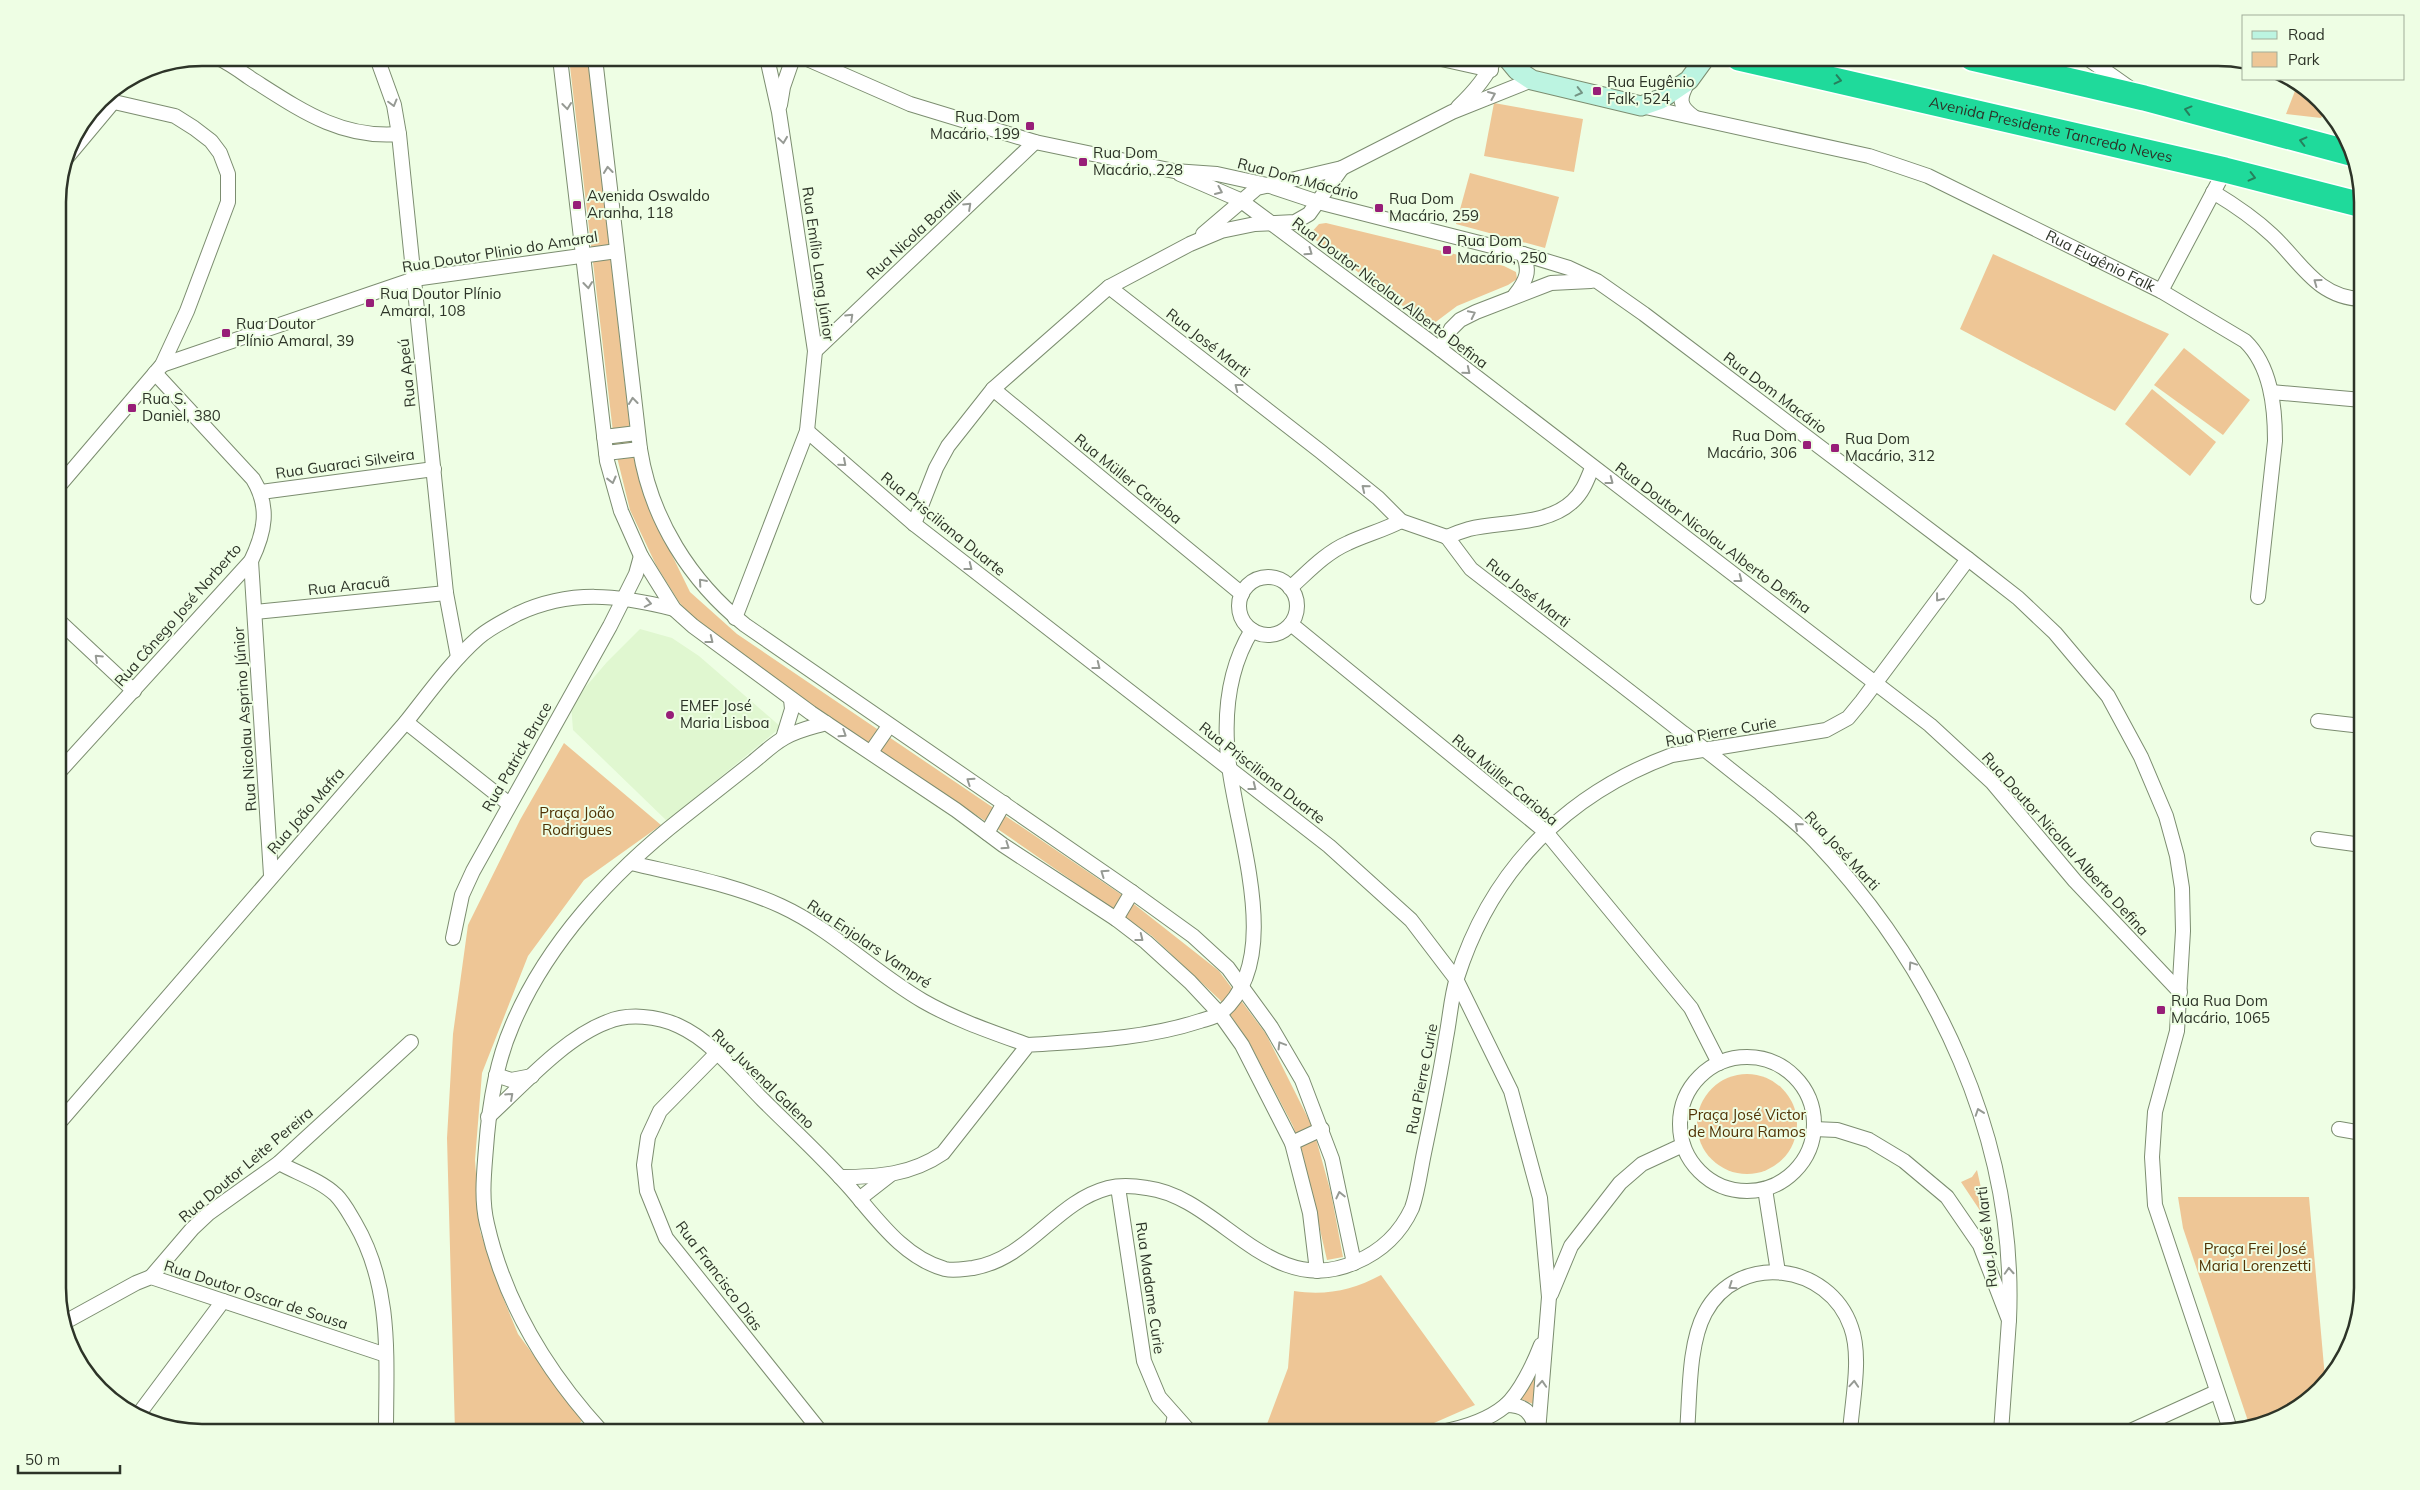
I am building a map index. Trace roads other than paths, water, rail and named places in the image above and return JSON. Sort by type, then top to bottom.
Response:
[{"type":"highway","name":"Avenida Presidente Tancredo Neves","points":[[1775,66],[2225,170],[2353,204]]},
{"type":"highway","points":[[2007,66],[2144,98],[2344,151]]},
{"type":"main road","name":"Rua Eugênio Falk","points":[[1514,66],[1532,80],[1641,106]]},
{"type":"main road","points":[[1641,106],[1661,99],[1689,80],[1699,66]]},
{"type":"street","points":[[1452,112],[1474,92],[1491,66]]},
{"type":"street","points":[[2098,66],[2144,98]]},
{"type":"street","points":[[232,67],[292,104],[329,123],[363,134],[399,134]]},
{"type":"street","name":"Rua Apeú","points":[[379,67],[394,105],[399,134],[446,593],[458,657]]},
{"type":"street","points":[[561,67],[606,453],[621,511],[641,556],[674,608],[712,642],[826,723],[1116,919],[1146,942],[1190,982],[1220,1014],[1242,1045],[1292,1143],[1310,1213],[1317,1271]]},
{"type":"street","points":[[596,67],[637,433],[643,469],[656,508],[675,548],[717,600],[735,618],[1132,892],[1192,936],[1228,968],[1271,1027],[1302,1080],[1332,1159],[1354,1263]]},
{"type":"street","name":"Rua Emílio Lang Júnior","points":[[735,618],[807,431],[815,351],[779,112],[769,67]]},
{"type":"street","name":"Rua Emílio Lang Júnior","points":[[779,112],[783,87],[790,67]]},
{"type":"street","name":"Rua Dom Macário","points":[[824,67],[910,104],[1036,142],[1174,171],[1217,174],[1266,185],[1318,202],[1523,254],[1569,268],[1597,281],[1968,559],[2018,598],[2055,633],[2108,696],[2141,757],[2166,816],[2177,856],[2182,888],[2183,931],[2180,992],[2174,1046],[2156,1112],[2152,1157],[2155,1205],[2228,1423]]},
{"type":"street","points":[[1190,244],[1240,200],[1257,188],[1307,178],[1342,168],[1452,112],[1532,80]]},
{"type":"street","points":[[1689,80],[1680,95],[1680,102],[1685,111],[1697,119]]},
{"type":"street","points":[[67,476],[158,369],[187,311],[228,202],[228,174],[220,153],[211,141],[175,116],[111,101]]},
{"type":"street","name":"Rua Eugênio Falk","points":[[1641,106],[1869,156],[1919,173],[2161,290],[2246,341],[2260,360],[2271,392],[2275,441],[2258,597]]},
{"type":"street","name":"Rua Nicola Boralli","points":[[815,351],[1036,142]]},
{"type":"street","points":[[914,524],[936,468],[948,446],[993,389],[1109,287],[1190,244],[1221,231],[1242,226],[1287,223],[1303,219],[1318,202],[1342,168]]},
{"type":"street","points":[[2161,290],[2225,170]]},
{"type":"street","name":"Rua Doutor Nicolau Alberto Defina","points":[[1174,171],[1240,200],[1440,349],[1592,468],[1930,725],[1992,782],[2076,881],[2180,992]]},
{"type":"street","points":[[2213,192],[2234,205],[2272,234],[2316,282],[2329,290],[2353,297]]},
{"type":"street","name":"Rua Doutor Plinio do Amaral","points":[[158,369],[414,279],[617,251]]},
{"type":"street","points":[[1514,296],[1525,282],[1527,274],[1527,266],[1523,254]]},
{"type":"street","points":[[1440,349],[1451,328],[1460,320],[1514,296],[1551,283],[1597,281]]},
{"type":"street","name":"Rua José Marti","points":[[1109,287],[1320,451],[1378,498],[1401,521]]},
{"type":"street","name":"Rua Cônego José Norberto","points":[[67,763],[251,561],[262,531],[264,516],[261,492],[253,479],[158,369]]},
{"type":"street","name":"Rua Müller Carioba","points":[[993,389],[1242,594]]},
{"type":"street","points":[[2271,392],[2353,399]]},
{"type":"street","name":"Rua Prisciliana Duarte","points":[[807,431],[914,524],[1329,846],[1410,920],[1456,979],[1511,1091],[1540,1198],[1549,1296]]},
{"type":"street","points":[[604,437],[637,433]]},
{"type":"street","points":[[606,453],[640,449]]},
{"type":"street","points":[[1290,588],[1323,557],[1347,543],[1384,530],[1401,521],[1447,537],[1470,529],[1536,520],[1574,501],[1585,486],[1592,468]]},
{"type":"street","name":"Rua Guaraci Silveira","points":[[261,492],[434,469]]},
{"type":"street","name":"Rua José Marti","points":[[1447,537],[1471,570],[1706,750],[1813,839],[1882,920],[1916,972],[1955,1048],[1985,1127],[1997,1178],[2004,1219],[2010,1297],[2001,1424]]},
{"type":"street","points":[[623,598],[636,574],[641,556]]},
{"type":"street","name":"Rua Pierre Curie","points":[[840,1177],[889,1233],[912,1253],[939,1266],[957,1270],[990,1264],[1012,1254],[1077,1202],[1109,1188],[1118,1187],[1151,1188],[1177,1196],[1283,1264],[1317,1271],[1346,1267],[1354,1263],[1388,1243],[1406,1222],[1412,1208],[1436,1097],[1456,979],[1475,932],[1501,884],[1520,858],[1546,832],[1582,801],[1626,775],[1672,755],[1810,734],[1833,727],[1848,718],[1968,559]]},
{"type":"street","name":"Rua Nicolau Asprino Júnior","points":[[251,561],[271,875]]},
{"type":"street","points":[[1268,577],[1284,582],[1290,588],[1297,606],[1291,624],[1285,630],[1269,635],[1252,630],[1242,618],[1239,610],[1242,594],[1253,582],[1268,577]]},
{"type":"street","name":"Rua Aracuã","points":[[255,612],[446,593]]},
{"type":"street","name":"Rua João Mafra","points":[[67,1113],[271,875],[406,722],[458,657],[480,636],[528,610],[563,598],[594,596],[623,598],[674,608]]},
{"type":"street","name":"Rua Patrick Bruce","points":[[454,938],[466,887],[509,804],[606,634],[623,598]]},
{"type":"street","name":"Rua Müller Carioba","points":[[1291,624],[1546,832],[1691,1008],[1720,1063]]},
{"type":"street","points":[[67,628],[134,691]]},
{"type":"street","points":[[840,1177],[890,1176],[908,1172],[929,1163],[943,1153],[1028,1045],[1102,1040],[1163,1031],[1220,1014],[1242,987],[1255,933],[1246,852],[1227,745],[1227,708],[1235,668],[1242,646],[1252,630]]},
{"type":"street","points":[[784,738],[792,709],[791,698]]},
{"type":"street","points":[[406,722],[509,804]]},
{"type":"street","points":[[2318,722],[2353,725]]},
{"type":"street","points":[[595,1424],[549,1367],[526,1330],[505,1285],[486,1222],[483,1184],[488,1117],[496,1075],[511,1028],[530,988],[572,927],[594,900],[631,863],[666,830],[784,738],[826,723]]},
{"type":"street","points":[[871,752],[889,726]]},
{"type":"street","points":[[987,833],[1004,804]]},
{"type":"street","points":[[2318,839],[2354,844]]},
{"type":"street","name":"Rua Enjolars Vampré","points":[[631,863],[746,891],[781,906],[814,923],[922,1000],[958,1019],[1028,1045]]},
{"type":"street","points":[[1116,919],[1132,892]]},
{"type":"street","name":"Rua Juvenal Galeno","points":[[488,1117],[561,1050],[590,1029],[610,1020],[627,1018],[660,1020],[676,1024],[693,1033],[717,1053],[840,1177]]},
{"type":"street","name":"Rua Doutor Leite Pereira","points":[[151,1277],[192,1229],[209,1213],[279,1163],[411,1042]]},
{"type":"street","name":"Rua Francisco Dias","points":[[717,1053],[660,1111],[648,1137],[644,1165],[647,1191],[666,1238],[815,1424]]},
{"type":"street","points":[[1756,1057],[1788,1070],[1797,1079],[1810,1099],[1814,1129],[1811,1146],[1799,1166],[1782,1182],[1765,1189],[1738,1191],[1716,1184],[1697,1170],[1683,1145],[1680,1124],[1684,1100],[1696,1081],[1705,1072],[1720,1063],[1736,1058],[1756,1057]]},
{"type":"street","points":[[496,1075],[511,1080],[533,1076]]},
{"type":"street","points":[[1292,1143],[1322,1129]]},
{"type":"street","points":[[1814,1129],[1837,1130],[1869,1140],[1922,1174],[1946,1197],[1980,1245],[2009,1320]]},
{"type":"street","points":[[2339,1129],[2354,1132]]},
{"type":"street","points":[[1539,1424],[1549,1296],[1571,1246],[1624,1179],[1642,1164],[1683,1145]]},
{"type":"street","points":[[279,1163],[319,1183],[335,1194],[343,1203],[358,1228],[373,1265],[384,1302],[386,1424]]},
{"type":"street","points":[[861,1201],[863,1196],[890,1176]]},
{"type":"street","name":"Rua Madame Curie","points":[[1118,1187],[1144,1362],[1159,1397],[1182,1424]]},
{"type":"street","points":[[1765,1189],[1778,1272]]},
{"type":"street","points":[[1546,1248],[1571,1246]]},
{"type":"street","points":[[1688,1424],[1695,1345],[1705,1312],[1719,1294],[1740,1280],[1759,1273],[1778,1272],[1800,1276],[1820,1286],[1844,1310],[1856,1340],[1851,1424]]},
{"type":"street","name":"Rua Doutor Oscar de Sousa","points":[[70,1319],[136,1283],[151,1277],[386,1355]]},
{"type":"street","points":[[142,1410],[223,1301]]},
{"type":"street","points":[[1470,1424],[1506,1405],[1528,1373],[1546,1328]]},
{"type":"street","points":[[2146,1424],[2216,1392]]},
{"type":"street","points":[[1506,1405],[1518,1405],[1526,1409],[1535,1424]]},
{"type":"street","points":[[1173,1424],[1175,1416]]},
{"type":"place","name":"Rua Eugênio Falk, 524","points":[[1597,91]]},
{"type":"place","name":"Rua Dom Macário, 199","points":[[1030,126]]},
{"type":"place","name":"Rua Dom Macário, 228","points":[[1083,162]]},
{"type":"place","name":"Avenida Oswaldo Aranha, 118","points":[[577,205]]},
{"type":"place","name":"Rua Dom Macário, 259","points":[[1379,208]]},
{"type":"place","name":"Rua Dom Macário, 250","points":[[1447,250]]},
{"type":"place","name":"Rua Doutor Plínio Amaral, 108","points":[[370,303]]},
{"type":"place","name":"Rua Doutor Plínio Amaral, 39","points":[[226,333]]},
{"type":"place","name":"Rua S. Daniel, 380","points":[[132,408]]},
{"type":"place","name":"Rua Dom Macário, 306","points":[[1807,445]]},
{"type":"place","name":"Rua Dom Macário, 312","points":[[1835,448]]},
{"type":"place","name":"EMEF José Maria Lisboa","points":[[670,715]]},
{"type":"place","name":"Rua Rua Dom Macário, 1065","points":[[2161,1010]]},
{"type":"park label","name":"Praça João Rodrigues","points":[[577,822]]},
{"type":"park label","name":"Praça José Victor de Moura Ramos","points":[[1747,1124]]},
{"type":"park label","name":"Praça Frei José Maria Lorenzetti","points":[[2255,1258]]}]
